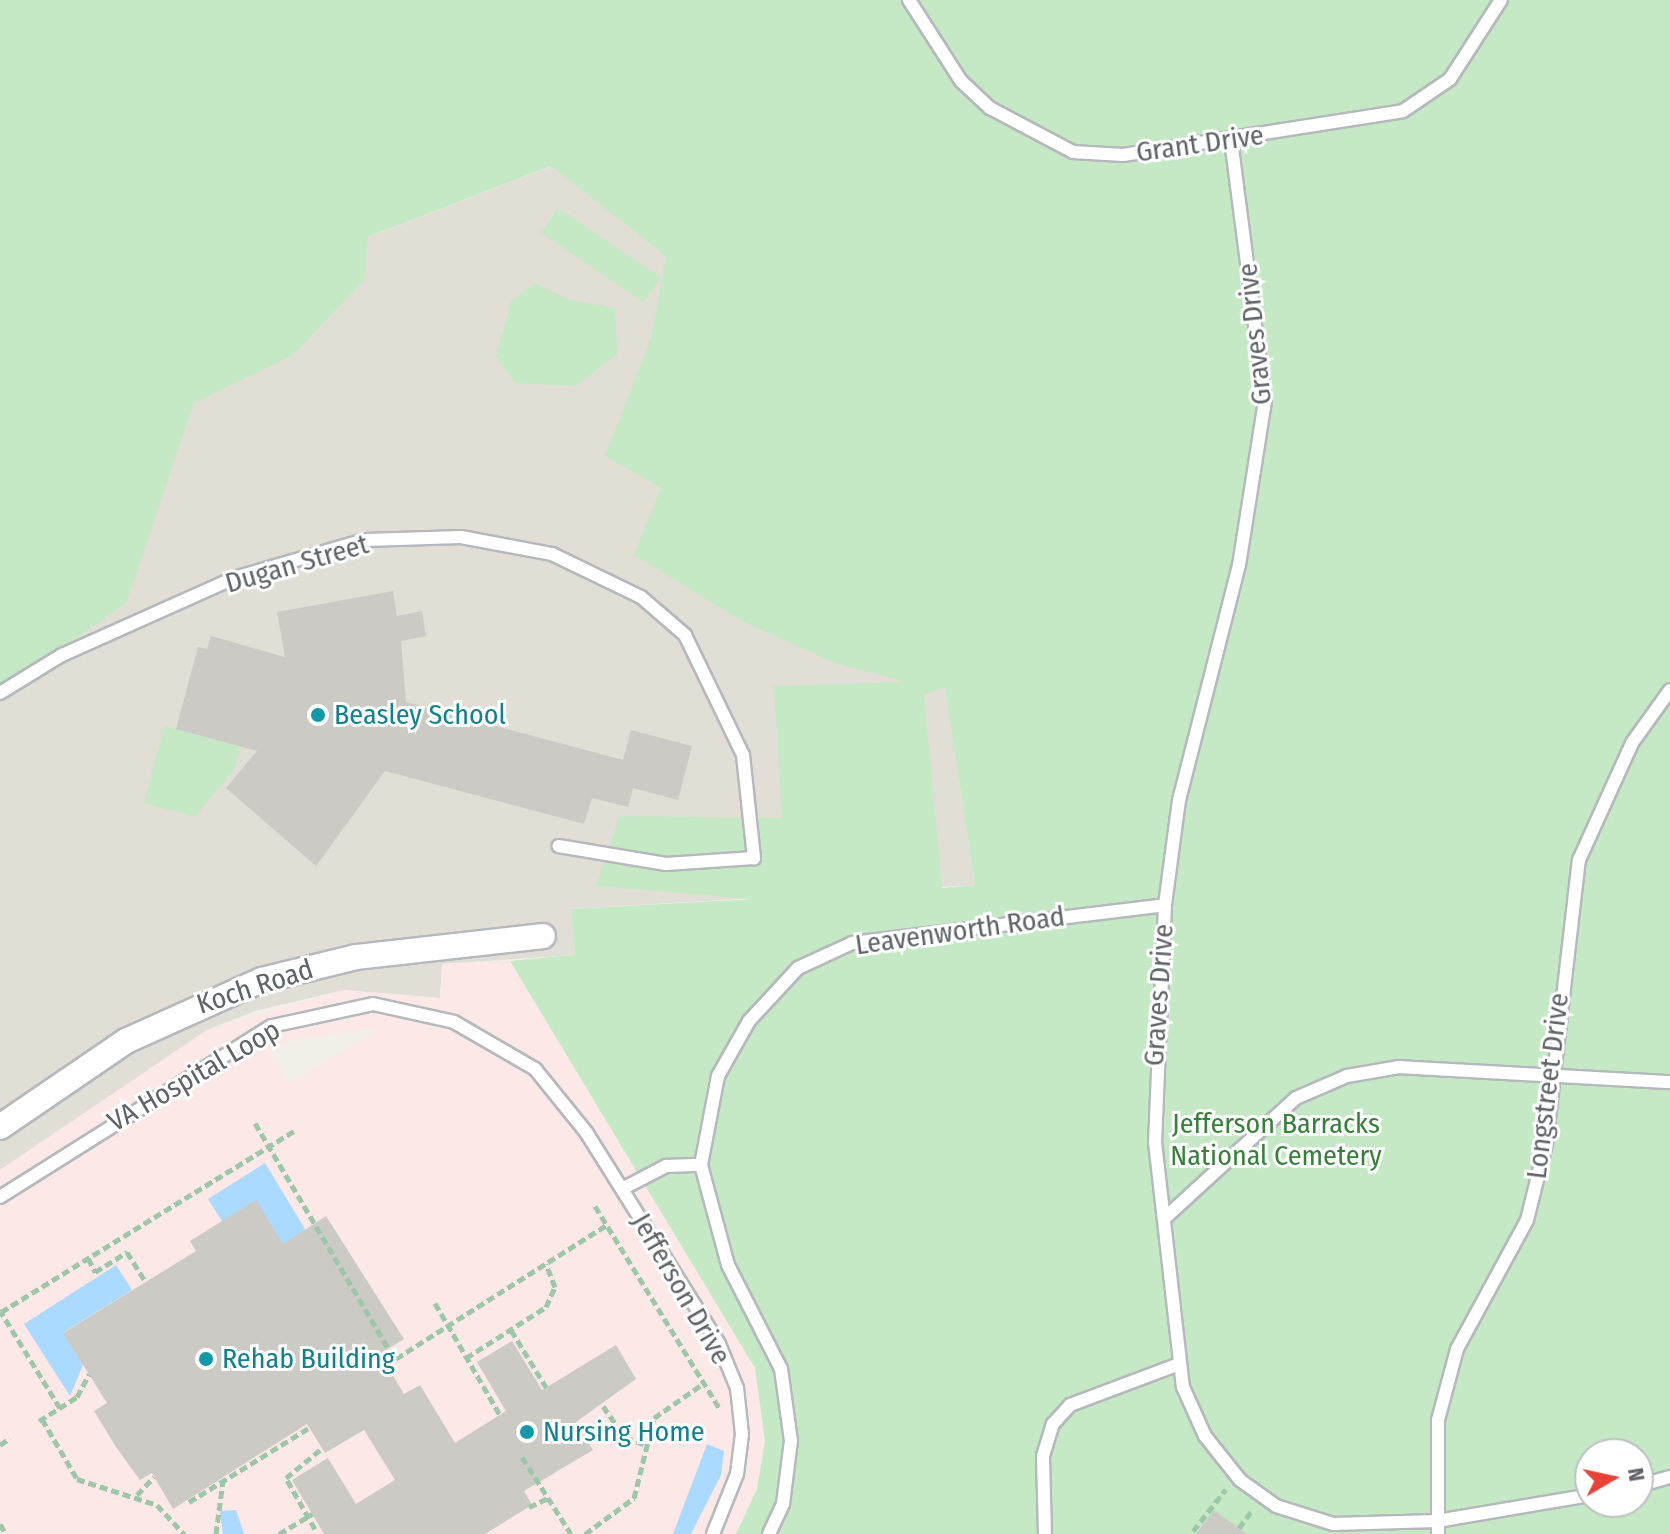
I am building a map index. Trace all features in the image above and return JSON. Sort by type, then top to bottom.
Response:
[{"type":"street","name":"Koch Road","points":[[0,1127],[126,1041],[262,980],[356,957],[543,936]]},
{"type":"lane","name":"Grant Drive","points":[[909,0],[961,81],[1034,135],[1073,152],[1123,155],[1403,111],[1450,79],[1501,0]]},
{"type":"lane","name":"Graves Drive","points":[[1231,140],[1262,351],[1263,441],[1179,800],[1165,905],[1154,1074],[1179,1364],[1191,1412],[1221,1461],[1276,1506],[1333,1524],[1438,1528],[1574,1498]]},
{"type":"lane","name":"Dugan Street","points":[[0,693],[62,655],[234,578],[365,540],[461,537],[552,554],[641,597],[685,635],[743,755],[754,858],[666,864],[558,846]]},
{"type":"lane","name":"Longstreet Drive","points":[[1438,1528],[1438,1420],[1457,1349],[1527,1220],[1553,1070],[1579,860],[1632,743],[1670,690]]},
{"type":"lane","name":"Leavenworth Road","points":[[769,1534],[783,1504],[791,1441],[781,1369],[728,1265],[701,1165],[718,1076],[749,1021],[798,968],[852,943],[1165,905]]},
{"type":"lane","name":"VA Hospital Loop","points":[[0,1197],[272,1026],[325,1009],[373,1004],[454,1022],[535,1069]]},
{"type":"lane","points":[[1166,1217],[1296,1098],[1347,1076],[1399,1067],[1553,1070],[1670,1082]]},
{"type":"lane","name":"Jefferson Drive","points":[[535,1069],[622,1189],[719,1344],[737,1388],[737,1474],[713,1534]]},
{"type":"lane","points":[[622,1189],[666,1166],[701,1165]]},
{"type":"lane","points":[[1045,1534],[1043,1456],[1053,1424],[1070,1405],[1179,1364]]},
{"type":"path","points":[[255,1123],[395,1360]]},
{"type":"path","points":[[60,1408],[1,1312],[296,1130]]},
{"type":"path","points":[[595,1206],[726,1418]]},
{"type":"path","points":[[386,1365],[607,1225]]},
{"type":"path","points":[[88,1258],[95,1272],[127,1252],[146,1282]]},
{"type":"path","points":[[466,1358],[552,1300],[546,1264]]},
{"type":"path","points":[[435,1303],[500,1415]]},
{"type":"path","points":[[511,1330],[546,1387]]},
{"type":"path","points":[[89,1374],[77,1397],[40,1420],[77,1479],[137,1495],[184,1534]]},
{"type":"path","points":[[585,1534],[634,1498],[654,1418],[704,1383]]},
{"type":"path","points":[[603,1406],[625,1437],[646,1445]]},
{"type":"path","points":[[189,1502],[309,1428]]},
{"type":"path","points":[[0,1445],[10,1438]]},
{"type":"path","points":[[315,1529],[286,1478],[321,1449]]},
{"type":"path","points":[[522,1457],[571,1534]]},
{"type":"path","points":[[137,1495],[154,1477]]},
{"type":"path","points":[[216,1534],[223,1481]]},
{"type":"path","points":[[1193,1531],[1227,1489]]},
{"type":"path","points":[[529,1507],[548,1498]]},
{"type":"path","points":[[1239,1528],[1253,1509]]},
{"type":"path","points":[[279,1534],[312,1514]]},
{"type":"path","points":[[0,1524],[6,1534]]},
{"type":"shaded area","points":[[851,50],[975,885],[571,909],[575,955],[442,964],[440,998],[344,990],[255,1011],[207,1030],[0,1170],[0,380]]},
{"type":"shaded area","points":[[510,961],[755,1368],[765,1441],[757,1489],[736,1534],[0,1534],[0,1170],[207,1030],[344,990],[440,998],[442,964]]},
{"type":"green space","name":"Jefferson Barracks National Cemetery","points":[[0,0],[1670,0],[1670,1534],[736,1534],[757,1489],[765,1441],[755,1368],[510,961],[575,955],[571,909],[754,899],[596,886],[620,816],[782,818],[774,686],[906,682],[835,663],[742,621],[634,555],[661,488],[605,456],[651,339],[666,256],[551,166],[368,237],[365,279],[293,355],[194,403],[126,603],[0,692]],"holes":[[[945,687],[975,885],[942,888],[924,695]]]},
{"type":"green space","points":[[558,208],[661,277],[644,302],[541,233]]},
{"type":"green space","points":[[535,283],[570,300],[615,308],[617,354],[576,386],[516,383],[496,358],[511,301]]},
{"type":"green space","points":[[164,726],[241,747],[234,770],[195,817],[144,803]]},
{"type":"water","points":[[265,1163],[305,1229],[299,1234],[339,1298],[222,1221],[208,1199]]},
{"type":"water","points":[[116,1265],[132,1290],[64,1332],[83,1365],[70,1396],[24,1324]]},
{"type":"water","points":[[707,1444],[724,1451],[721,1475],[691,1534],[673,1534]]},
{"type":"water","points":[[236,1510],[244,1534],[223,1534],[220,1511]]},
{"type":"pier","points":[[381,1027],[295,1081],[287,1081],[271,1055],[288,1041]]},
{"type":"building","name":"Beasley School","points":[[393,591],[397,616],[422,611],[426,636],[401,641],[406,702],[623,760],[631,730],[692,746],[678,800],[633,788],[628,807],[592,798],[584,824],[385,771],[316,866],[226,788],[257,751],[176,729],[198,647],[207,649],[211,636],[285,657],[277,612]]},
{"type":"building","points":[[256,1200],[283,1244],[326,1216],[404,1339],[380,1354],[404,1394],[420,1385],[455,1443],[506,1411],[477,1362],[512,1341],[542,1390],[616,1345],[636,1379],[576,1422],[593,1450],[524,1491],[532,1505],[485,1534],[324,1534],[292,1480],[328,1458],[356,1504],[395,1480],[364,1430],[325,1453],[307,1424],[173,1509],[152,1473],[140,1480],[116,1447],[94,1411],[107,1403],[63,1333],[196,1251],[190,1241]]},
{"type":"building","points":[[1214,1510],[1247,1534],[1196,1534]]},
{"type":"place","name":"Beasley School","points":[[318,715]]},
{"type":"place","name":"Rehab Building","points":[[206,1359]]},
{"type":"place","name":"Nursing Home","points":[[527,1432]]}]
